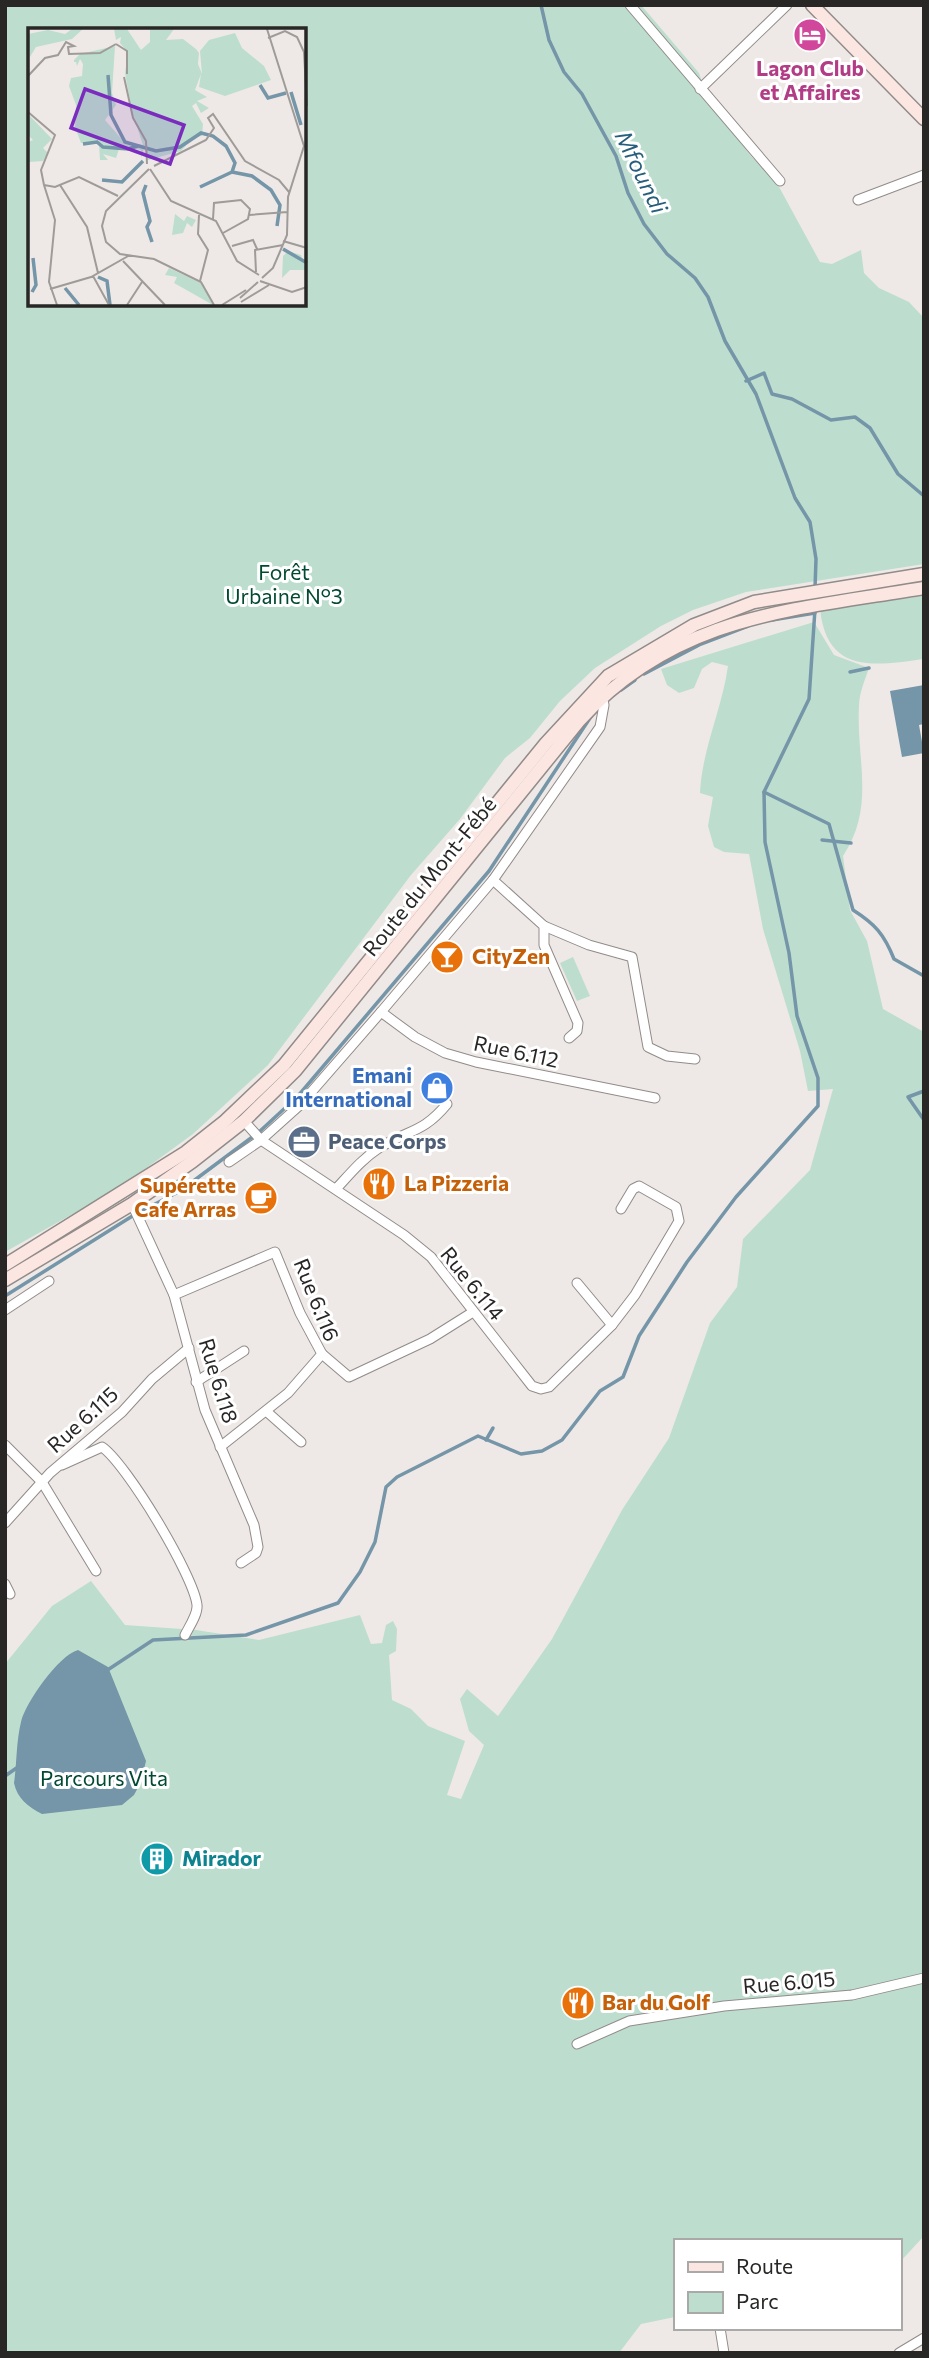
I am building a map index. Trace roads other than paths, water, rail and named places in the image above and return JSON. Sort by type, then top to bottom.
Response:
[{"type":"street","points":[[629,5],[780,181]]},
{"type":"street","points":[[699,89],[787,5]]},
{"type":"street","points":[[813,5],[924,118]]},
{"type":"street","points":[[858,200],[924,175]]},
{"type":"street","name":"Route du Mont-Fébé","points":[[5,1265],[186,1152],[224,1122],[284,1065],[546,743],[608,677],[694,625],[754,602],[924,574]]},
{"type":"street","name":"Route du Mont-Fébé","points":[[5,1280],[132,1204],[244,1121],[295,1071],[341,1018],[602,696],[637,667],[698,635],[756,616],[924,588]]},
{"type":"street","points":[[229,1163],[261,1140],[300,1105],[493,880],[600,727],[604,705],[602,696]]},
{"type":"street","points":[[493,880],[544,926],[589,945],[632,957],[648,1047],[667,1056],[695,1059]]},
{"type":"street","points":[[544,926],[544,945],[578,1023],[577,1031],[569,1038]]},
{"type":"street","name":"Rue 6.112","points":[[381,1012],[415,1037],[445,1053],[476,1062],[655,1098]]},
{"type":"street","points":[[336,1189],[361,1160],[380,1147],[431,1124],[447,1104]]},
{"type":"street","name":"Rue 6.114","points":[[244,1121],[261,1140],[336,1189],[431,1257],[532,1386],[541,1389],[549,1387],[612,1325]]},
{"type":"street","points":[[577,1283],[612,1325],[635,1295],[679,1220],[676,1207],[639,1186],[633,1189],[621,1209]]},
{"type":"street","name":"Rue 6.118","points":[[132,1204],[174,1295],[196,1382],[220,1447],[254,1525],[258,1547],[256,1553],[241,1563]]},
{"type":"street","name":"Rue 6.116","points":[[174,1295],[272,1251],[279,1257],[300,1313],[321,1354],[288,1393],[220,1447]]},
{"type":"street","points":[[5,1310],[49,1281]]},
{"type":"street","points":[[321,1354],[349,1377],[430,1339],[472,1312]]},
{"type":"street","name":"Rue 6.115","points":[[5,1523],[42,1482],[188,1348]]},
{"type":"street","points":[[196,1382],[244,1351]]},
{"type":"street","points":[[266,1411],[301,1442]]},
{"type":"street","points":[[5,1445],[42,1482],[96,1571]]},
{"type":"street","points":[[62,1465],[102,1447],[125,1474],[190,1578],[198,1608],[185,1635]]},
{"type":"street","points":[[5,1584],[10,1594]]},
{"type":"street","name":"Rue 6.015","points":[[577,2044],[629,2021],[724,2006],[852,1995],[924,1978]]},
{"type":"street","points":[[720,2330],[724,2353]]},
{"type":"street","points":[[899,2353],[924,2338]]},
{"type":"water","points":[[924,685],[924,724],[919,725],[924,753],[902,757],[890,691]]},
{"type":"water","points":[[78,1650],[108,1667],[146,1761],[141,1782],[134,1795],[122,1805],[42,1814],[24,1801],[14,1783],[21,1722],[29,1703],[44,1681],[62,1661]]},
{"type":"waterway","name":"Mfoundi","points":[[541,5],[549,40],[564,72],[582,94],[616,156],[628,193],[644,224],[667,254],[695,278],[708,297],[725,341],[756,394],[795,498],[810,522],[816,559],[815,588]]},
{"type":"waterway","points":[[746,381],[764,373],[772,394],[792,399],[831,420],[855,417],[870,428],[898,474],[924,496]]},
{"type":"waterway","points":[[106,1671],[153,1640],[246,1635],[338,1603],[360,1572],[375,1542],[386,1487],[397,1477],[478,1436],[521,1454],[542,1451],[562,1440],[600,1391],[623,1377],[639,1336],[687,1262],[736,1197],[818,1106],[818,1078],[797,1016],[789,953],[765,842],[764,792],[809,699],[815,609]]},
{"type":"waterway","points":[[772,620],[815,613]]},
{"type":"waterway","points":[[644,674],[701,644],[748,626]]},
{"type":"waterway","points":[[850,672],[869,668]]},
{"type":"waterway","points":[[621,690],[635,680]]},
{"type":"waterway","points":[[5,1296],[134,1215],[180,1191],[259,1132],[298,1096],[489,871],[592,715]]},
{"type":"waterway","points":[[764,792],[829,824],[853,910],[878,930],[894,959],[924,976]]},
{"type":"waterway","points":[[822,840],[851,843]]},
{"type":"waterway","points":[[924,1091],[908,1097],[924,1120]]},
{"type":"waterway","points":[[486,1440],[493,1428]]},
{"type":"waterway","points":[[5,1776],[18,1767]]},
{"type":"place","name":"Lagon Club et Affaires","points":[[810,35]]},
{"type":"place","name":"CityZen","points":[[447,957]]},
{"type":"place","name":"Emani International","points":[[437,1088]]},
{"type":"place","name":"Peace Corps","points":[[304,1142]]},
{"type":"place","name":"La Pizzeria","points":[[379,1184]]},
{"type":"place","name":"Supérette Cafe Arras","points":[[261,1198]]},
{"type":"place","name":"Mirador","points":[[157,1859]]},
{"type":"place","name":"Bar du Golf","points":[[578,2003]]},
{"type":"park label","name":"Forêt Urbaine N°3","points":[[284,585]]},
{"type":"park label","name":"Parcours Vita","points":[[104,1779]]}]
